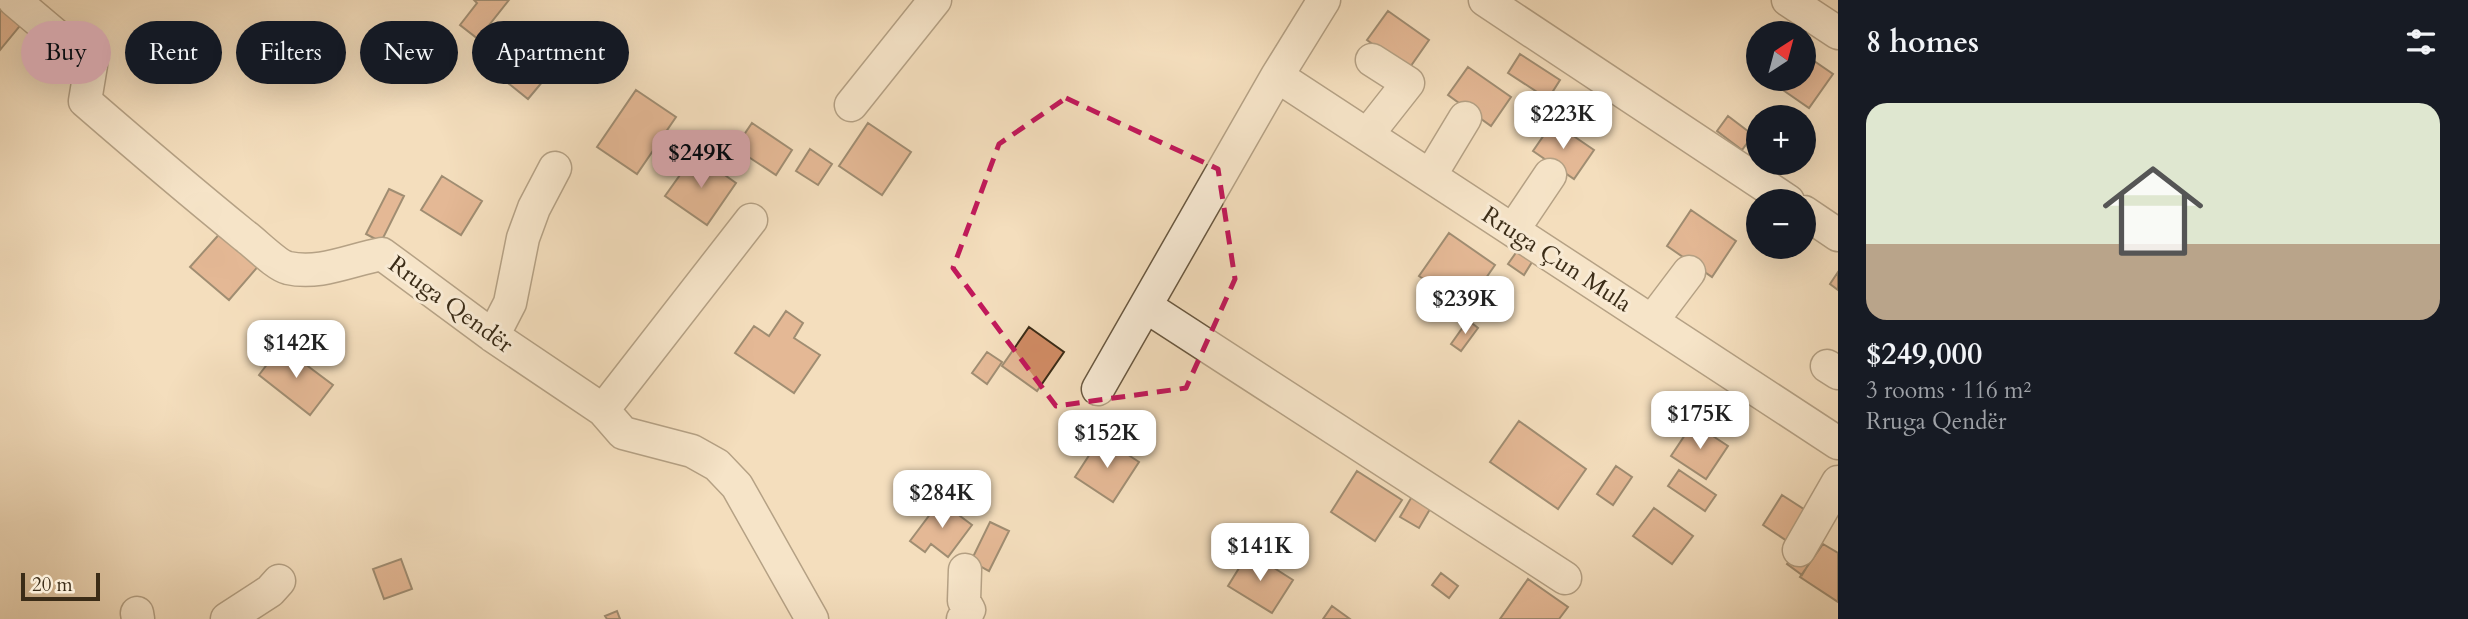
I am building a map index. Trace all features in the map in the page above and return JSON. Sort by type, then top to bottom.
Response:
[{"type":"street","name":"Rruga Qendër","points":[[14,0],[90,65],[85,101],[284,267],[315,271],[382,254],[493,336],[603,410],[623,433],[692,451],[718,466],[737,486],[813,619]]},
{"type":"street","points":[[851,105],[935,0]]},
{"type":"street","points":[[1098,389],[1277,76],[1324,0]]},
{"type":"street","points":[[1485,0],[1770,189]]},
{"type":"street","points":[[1788,0],[1838,33]]},
{"type":"street","points":[[1367,135],[1408,83],[1372,60]]},
{"type":"street","name":"Rruga Çun Mula","points":[[1277,76],[1838,443]]},
{"type":"street","points":[[1430,176],[1465,118]]},
{"type":"street","points":[[493,336],[510,303],[523,238],[534,208],[555,168]]},
{"type":"street","points":[[1513,230],[1550,174]]},
{"type":"street","points":[[603,410],[751,220]]},
{"type":"street","points":[[1816,220],[1838,235]]},
{"type":"street","points":[[1652,321],[1689,272]]},
{"type":"street","points":[[1146,307],[1565,578]]},
{"type":"street","points":[[1799,550],[1838,482]]},
{"type":"street","points":[[963,619],[969,610],[964,601],[965,570]]},
{"type":"street","points":[[227,619],[270,591],[279,581]]},
{"type":"highlighted area","points":[[1066,98],[1218,169],[1235,279],[1186,388],[1056,406],[953,268],[999,144]]},
{"type":"building","points":[[474,0],[509,0],[492,21],[472,21],[472,34],[460,25],[477,3]]},
{"type":"building","points":[[0,1],[24,21],[21,21],[21,25],[0,50]]},
{"type":"building","points":[[1388,11],[1429,40],[1408,70],[1367,40]]},
{"type":"building","points":[[1520,54],[1560,80],[1548,99],[1508,73]]},
{"type":"building","points":[[1816,62],[1833,74],[1811,105],[1805,105],[1784,91],[1816,91]]},
{"type":"building","points":[[1468,67],[1511,97],[1491,126],[1448,95]]},
{"type":"building","points":[[509,84],[541,84],[528,99]]},
{"type":"building","points":[[636,90],[676,117],[637,174],[597,147]]},
{"type":"building","points":[[1728,116],[1746,130],[1746,145],[1742,150],[1717,131]]},
{"type":"building","points":[[1553,122],[1594,150],[1574,179],[1533,151]]},
{"type":"building","points":[[752,123],[792,150],[776,175],[735,148]]},
{"type":"building","points":[[868,123],[911,152],[882,195],[839,166]]},
{"type":"building","points":[[810,149],[832,164],[818,185],[796,171]]},
{"type":"building","points":[[695,154],[736,183],[707,225],[665,196]]},
{"type":"building","points":[[442,176],[482,201],[461,235],[421,210]]},
{"type":"building","points":[[389,189],[404,196],[381,242],[366,234]]},
{"type":"building","points":[[1691,210],[1736,241],[1712,277],[1667,246]]},
{"type":"building","points":[[223,230],[261,263],[229,300],[190,267]]},
{"type":"building","points":[[1449,233],[1495,265],[1465,308],[1419,276]]},
{"type":"building","points":[[1522,244],[1537,254],[1524,275],[1508,264]]},
{"type":"building","points":[[1838,272],[1838,290],[1830,284]]},
{"type":"building","points":[[786,311],[803,323],[794,338],[820,355],[794,393],[735,353],[754,326],[769,336]]},
{"type":"building","points":[[1468,320],[1478,328],[1461,351],[1451,344]]},
{"type":"building","points":[[1029,327],[1064,352],[1037,391],[1002,366]]},
{"type":"building","points":[[281,346],[333,385],[310,415],[259,375]]},
{"type":"building","points":[[987,352],[1002,362],[987,384],[972,373]]},
{"type":"building","points":[[1519,421],[1586,469],[1558,509],[1490,462]]},
{"type":"building","points":[[1693,423],[1728,446],[1706,479],[1671,456]]},
{"type":"building","points":[[1101,437],[1139,462],[1113,502],[1075,477]]},
{"type":"building","points":[[1616,466],[1632,477],[1613,505],[1597,494]]},
{"type":"building","points":[[1679,470],[1716,495],[1705,511],[1668,486]]},
{"type":"building","points":[[1357,471],[1402,500],[1375,541],[1331,512]]},
{"type":"building","points":[[1414,493],[1433,504],[1419,528],[1400,517]]},
{"type":"building","points":[[1782,495],[1813,515],[1793,545],[1763,525]]},
{"type":"building","points":[[940,501],[972,525],[948,557],[931,544],[925,552],[910,541]]},
{"type":"building","points":[[1654,508],[1693,536],[1672,564],[1633,536]]},
{"type":"building","points":[[990,522],[1009,531],[989,571],[971,561]]},
{"type":"building","points":[[1823,544],[1838,553],[1838,602],[1800,577]]},
{"type":"building","points":[[1249,552],[1293,580],[1272,613],[1228,586]]},
{"type":"building","points":[[1794,555],[1808,565],[1802,575],[1787,564]]},
{"type":"building","points":[[401,559],[412,589],[384,599],[373,569]]},
{"type":"building","points":[[1441,573],[1458,586],[1449,598],[1432,585]]},
{"type":"building","points":[[1528,579],[1568,607],[1559,619],[1500,619]]},
{"type":"building","points":[[1332,606],[1350,619],[1323,619]]},
{"type":"building","points":[[617,611],[620,619],[607,619],[605,616]]}]
